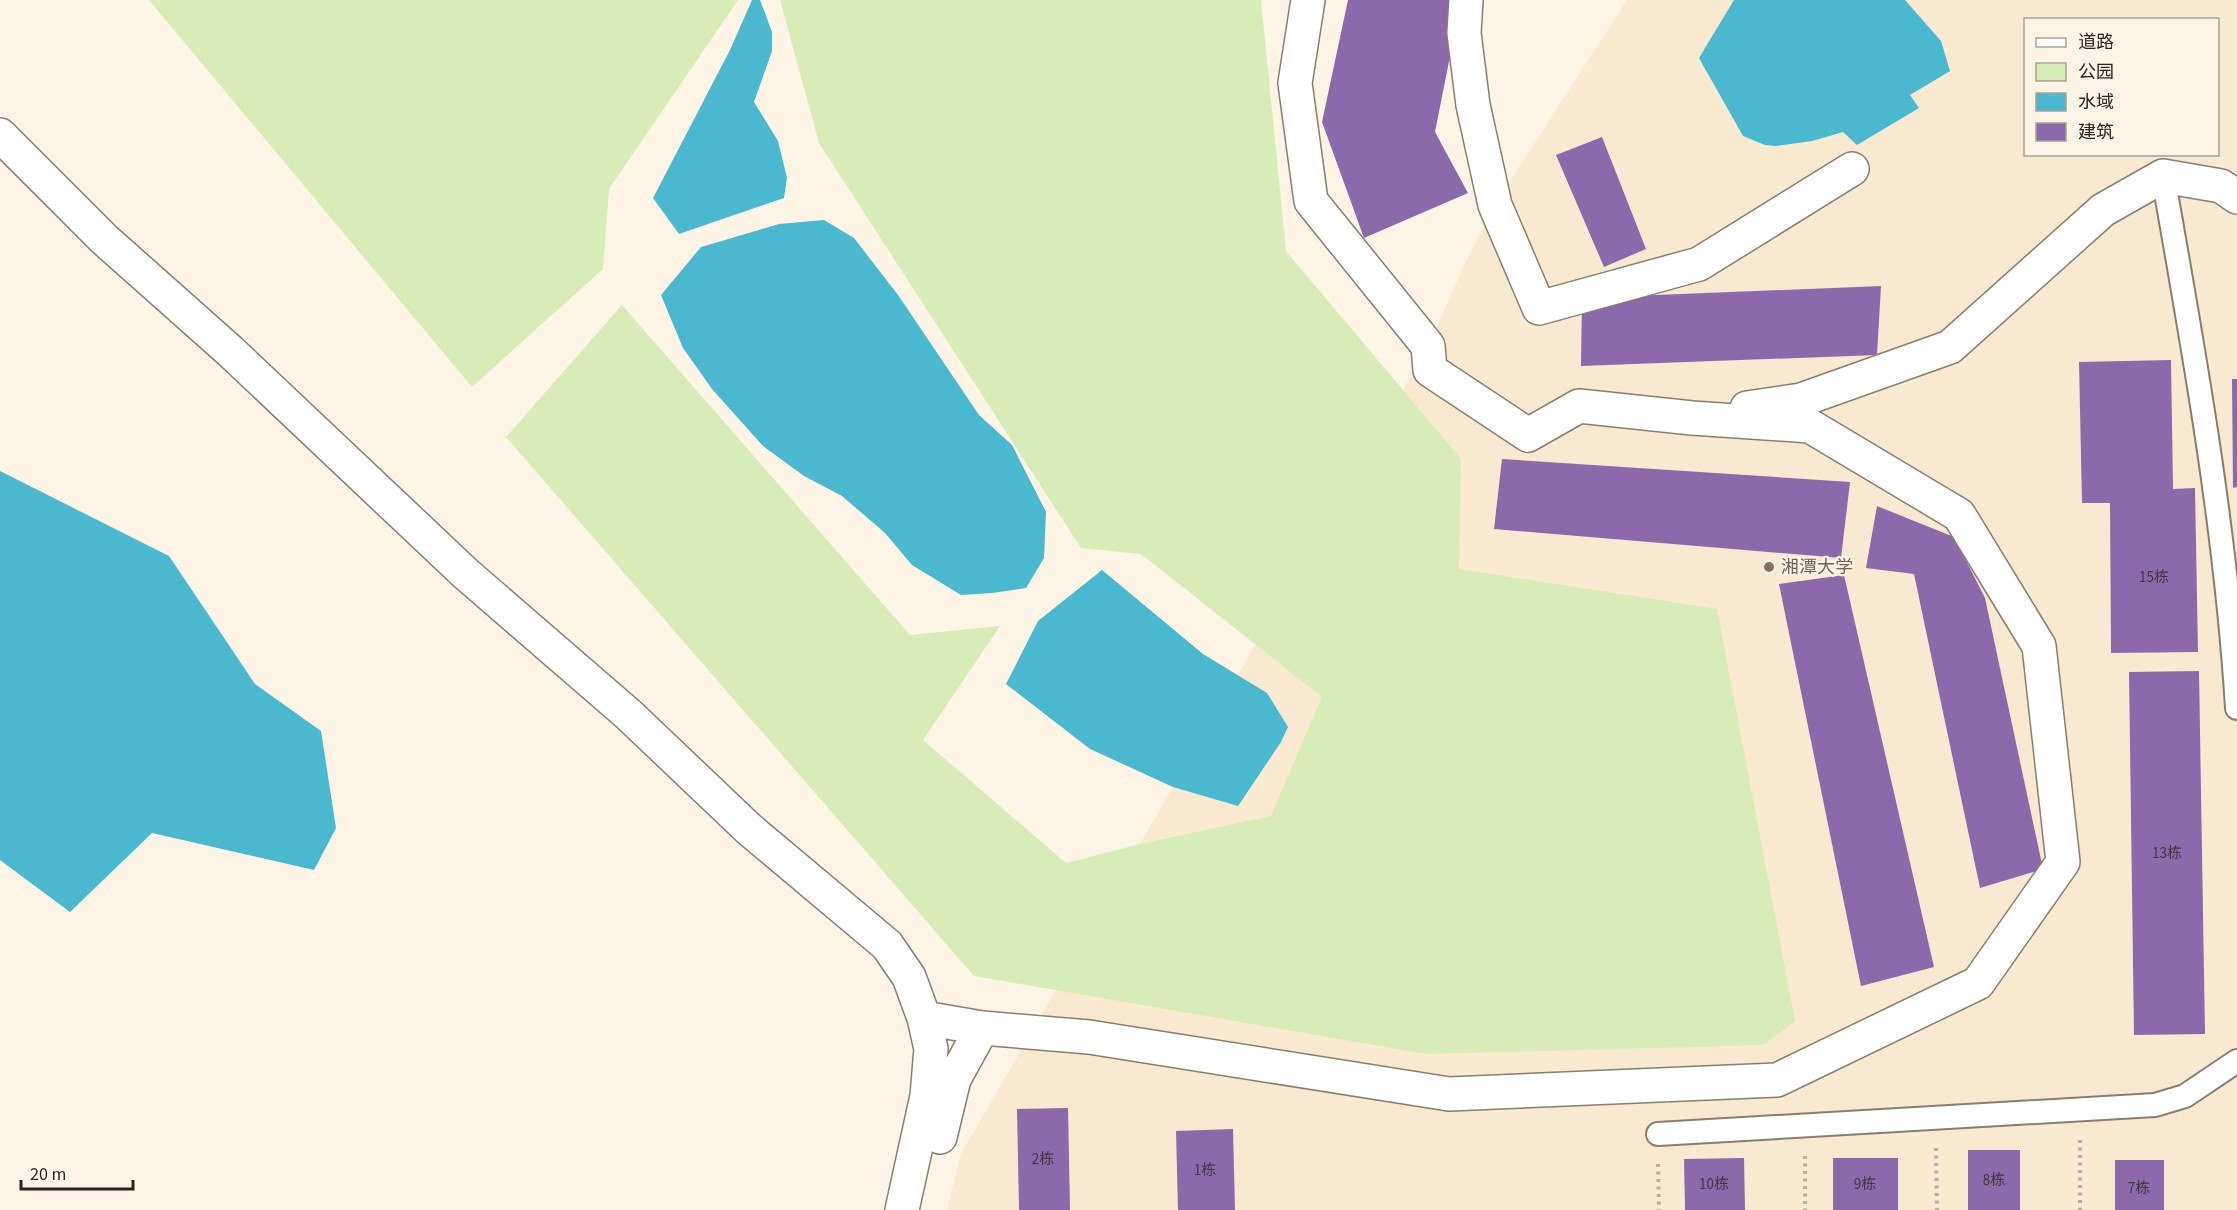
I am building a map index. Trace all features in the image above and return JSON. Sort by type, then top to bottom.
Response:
[{"type":"street","points":[[924,1018],[982,1028],[1089,1037],[1449,1094],[1777,1080],[1978,983],[2063,862],[2039,646],[1959,515],[1810,426],[1692,418],[1579,406],[1528,435],[1430,370],[1428,346],[1311,201],[1295,83],[1308,0]]},
{"type":"street","points":[[1466,0],[1464,33],[1473,105],[1495,204],[1539,308],[1699,264],[1852,169]]},
{"type":"street","points":[[0,135],[104,239],[230,351],[465,573],[628,714],[750,831],[887,945],[909,977],[924,1018],[931,1049],[927,1096],[902,1210]]},
{"type":"street","points":[[1692,418],[1800,400],[1950,347],[2103,210],[2163,176],[2221,186],[2237,197]]},
{"type":"street","points":[[923,1210],[954,1079],[982,1028]]},
{"type":"lane","points":[[2163,176],[2204,415],[2233,647],[2237,708]]},
{"type":"lane","points":[[1658,1134],[2155,1105],[2185,1096],[2237,1061]]},
{"type":"path","points":[[2080,1109],[2080,1210]]},
{"type":"path","points":[[1936,1117],[1936,1210]]},
{"type":"path","points":[[1805,1125],[1805,1210]]},
{"type":"path","points":[[1658,1134],[1659,1210]]},
{"type":"shaded area","name":"湘潭大学","points":[[1627,0],[2237,0],[2237,1210],[947,1210],[961,1154],[1428,346],[1495,204]]},
{"type":"green space","points":[[149,0],[738,0],[609,189],[603,269],[472,387]]},
{"type":"green space","points":[[780,0],[1261,0],[1286,251],[1461,459],[1459,569],[1717,609],[1795,1021],[1764,1045],[1426,1054],[974,976],[506,437],[622,305],[910,635],[1000,626],[923,740],[1066,863],[1140,844],[1271,816],[1322,697],[1141,554],[1081,548],[819,143]]},
{"type":"water","points":[[752,0],[760,0],[772,32],[772,51],[754,102],[778,141],[787,178],[784,198],[679,234],[653,198],[730,50]]},
{"type":"water","points":[[1734,0],[1905,0],[1941,41],[1950,71],[1910,95],[1919,108],[1857,145],[1843,132],[1812,141],[1776,146],[1765,145],[1743,136],[1699,58]]},
{"type":"water","points":[[824,220],[854,238],[898,295],[979,415],[1012,445],[1046,512],[1044,558],[1026,588],[961,595],[912,565],[885,533],[842,496],[804,476],[763,446],[712,389],[683,348],[661,295],[701,247],[779,224]]},
{"type":"water","points":[[0,471],[169,556],[255,684],[321,731],[336,828],[314,870],[152,833],[70,912],[0,860]]},
{"type":"water","points":[[1102,570],[1203,654],[1267,693],[1288,727],[1281,742],[1238,806],[1173,787],[1090,749],[1006,684],[1038,621]]},
{"type":"building","points":[[1348,0],[1457,0],[1454,36],[1435,132],[1468,193],[1364,238],[1322,122]]},
{"type":"building","points":[[1602,137],[1646,249],[1604,267],[1556,155]]},
{"type":"building","points":[[1881,286],[1877,355],[1581,366],[1582,298]]},
{"type":"building","points":[[2171,360],[2173,489],[2195,488],[2198,652],[2111,653],[2110,503],[2082,503],[2079,362]]},
{"type":"building","points":[[2232,379],[2237,379],[2237,487],[2233,488]]},
{"type":"building","points":[[1502,459],[1850,482],[1841,558],[1494,529]]},
{"type":"building","points":[[1877,506],[1954,537],[1985,598],[2043,869],[1980,888],[1914,574],[1866,568]]},
{"type":"building","points":[[1844,575],[1934,967],[1861,986],[1779,584]]},
{"type":"building","points":[[2199,671],[2205,1034],[2134,1035],[2129,672]]},
{"type":"building","points":[[1068,1108],[1070,1210],[1019,1210],[1017,1109]]},
{"type":"building","points":[[1233,1129],[1235,1210],[1178,1210],[1176,1131]]},
{"type":"building","points":[[1968,1150],[2020,1150],[2020,1210],[1968,1210]]},
{"type":"building","points":[[1744,1158],[1745,1210],[1685,1210],[1684,1159]]},
{"type":"building","points":[[1833,1158],[1898,1158],[1898,1210],[1833,1210]]},
{"type":"building","points":[[2115,1160],[2164,1160],[2164,1210],[2115,1210]]},
{"type":"place","name":"湘潭大学","points":[[1769,567]]}]
